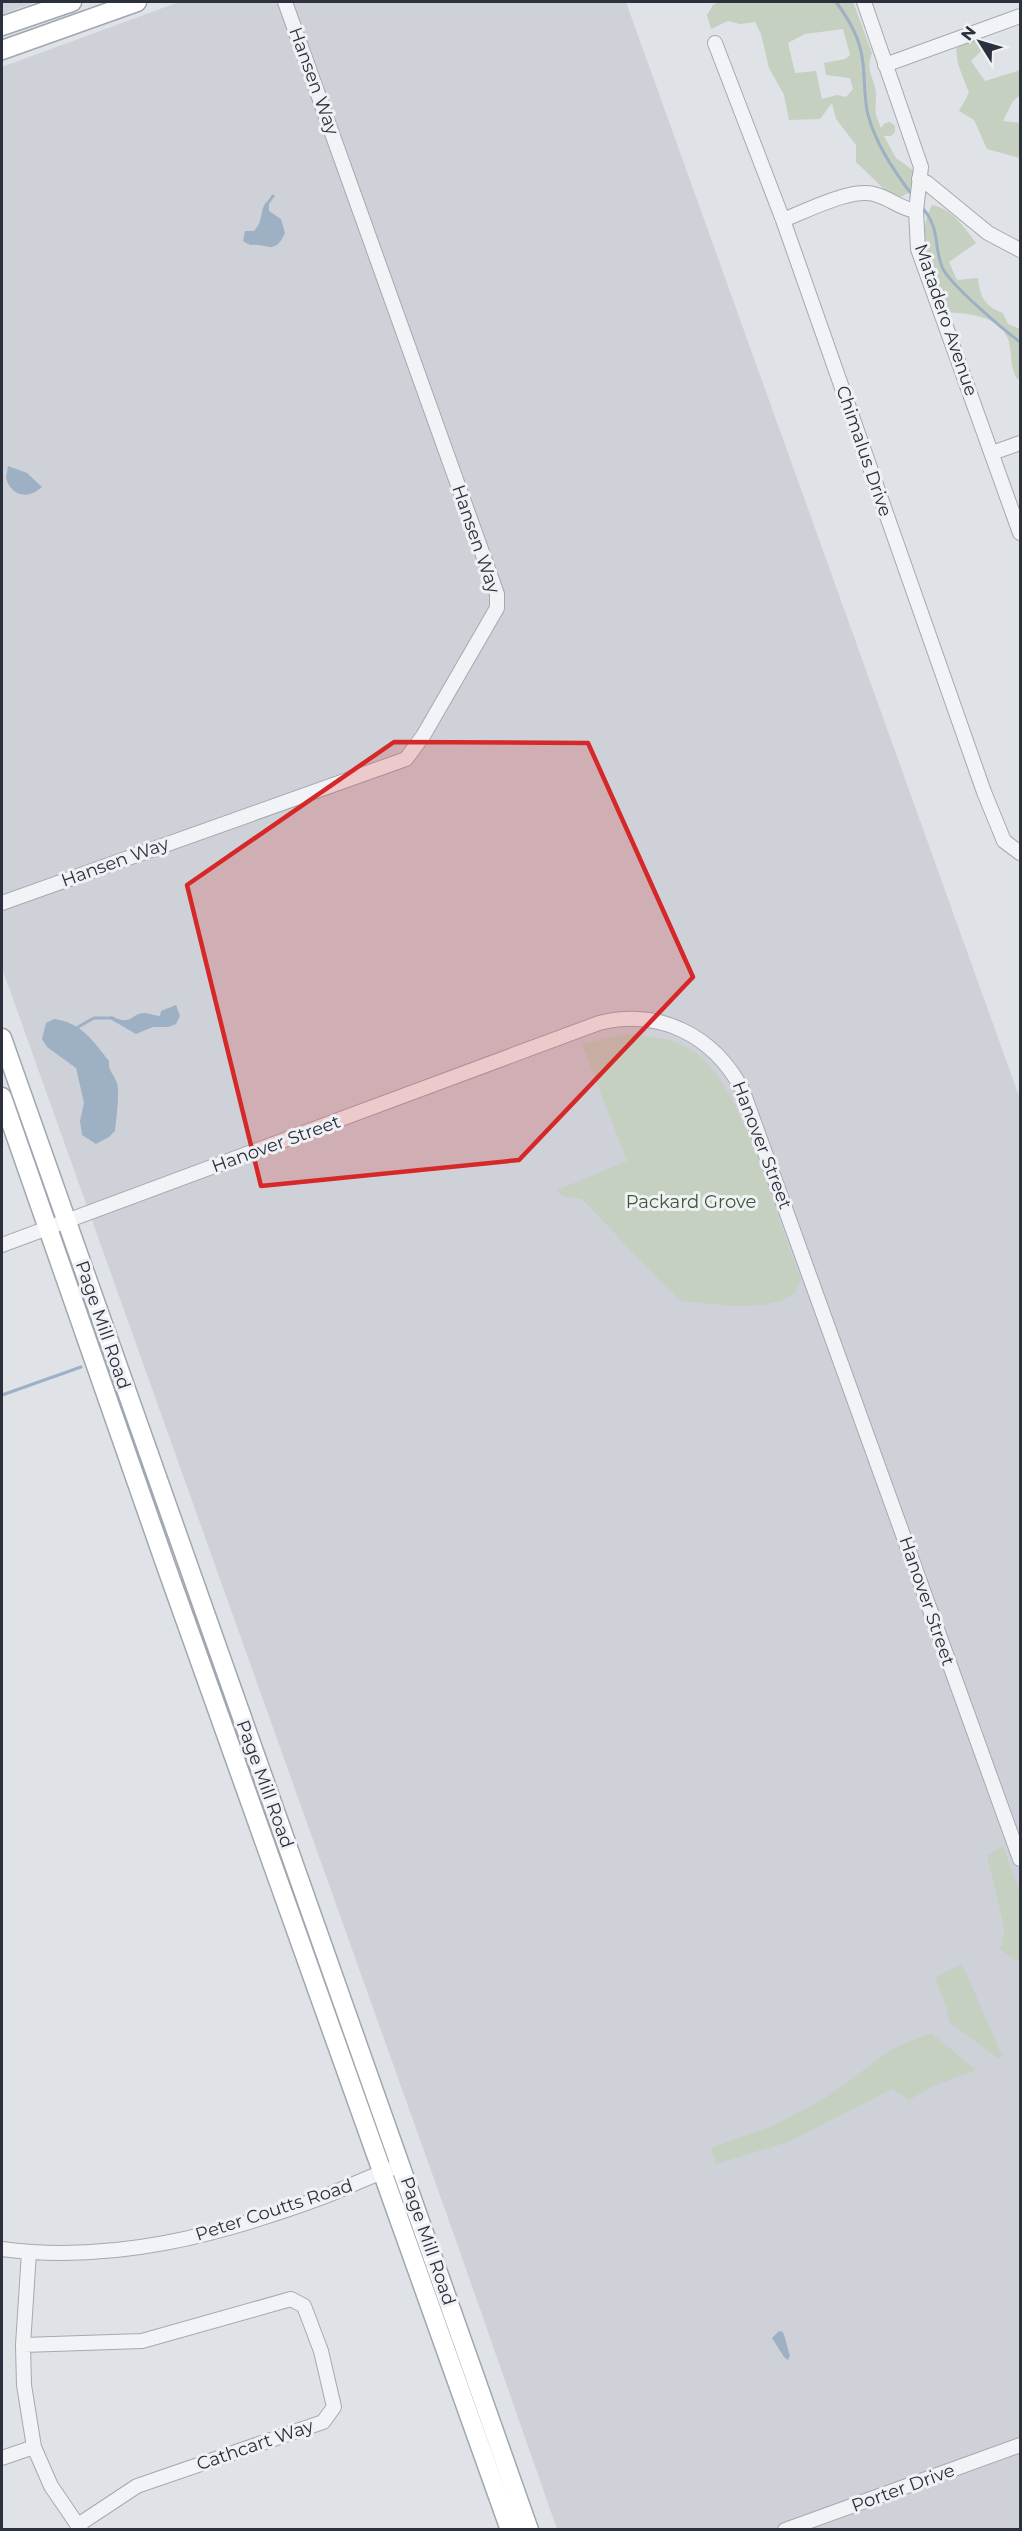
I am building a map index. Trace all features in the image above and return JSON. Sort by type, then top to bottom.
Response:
[{"type":"main road","points":[[2,26],[72,2]]},
{"type":"main road","points":[[2,50],[137,2]]},
{"type":"main road","name":"Page Mill Road","points":[[2,1038],[529,2529]]},
{"type":"main road","name":"Page Mill Road","points":[[2,1097],[215,1703],[510,2529]]},
{"type":"main road","points":[[215,1703],[241,1717]]},
{"type":"street","name":"Hansen Way","points":[[2,903],[406,759],[423,736],[498,608],[497,594],[285,2]]},
{"type":"street","name":"Matadero Avenue","points":[[864,2],[921,167],[916,209],[918,249],[1020,533]]},
{"type":"street","points":[[885,65],[1020,16]]},
{"type":"street","name":"Chimalus Drive","points":[[715,43],[783,220],[984,792],[1004,841],[1020,853]]},
{"type":"street","points":[[918,186],[927,183],[988,233],[1020,250]]},
{"type":"street","points":[[783,220],[853,194],[866,192],[878,195],[899,207],[916,209]]},
{"type":"street","points":[[992,453],[1020,442]]},
{"type":"street","name":"Hanover Street","points":[[2,1245],[599,1023],[625,1018],[651,1020],[683,1029],[701,1040],[721,1057],[733,1072],[753,1115],[1020,1859]]},
{"type":"street","name":"Peter Coutts Road","points":[[2,2249],[29,2252],[97,2252],[164,2244],[216,2233],[324,2197],[401,2166]]},
{"type":"street","points":[[29,2252],[23,2345],[24,2385],[34,2447],[51,2486],[79,2527]]},
{"type":"street","name":"Cathcart Way","points":[[23,2345],[142,2341],[291,2299],[303,2306],[321,2351],[334,2407],[323,2422],[137,2486],[79,2527]]},
{"type":"street","name":"Porter Drive","points":[[785,2529],[1020,2445]]},
{"type":"street","points":[[2,2458],[34,2447]]},
{"type":"highlighted area","points":[[394,742],[588,743],[693,977],[519,1160],[261,1186],[187,885]]},
{"type":"shaded area","points":[[2,2],[36,2],[2,14]]},
{"type":"shaded area","points":[[179,2],[626,2],[1020,1099],[1020,2529],[557,2529],[2,968],[2,67]]},
{"type":"green space","points":[[719,2],[853,2],[872,53],[869,66],[876,89],[877,117],[881,128],[885,123],[890,122],[895,126],[895,132],[891,136],[884,136],[896,158],[914,171],[917,188],[901,197],[885,190],[856,162],[856,145],[836,119],[832,103],[820,119],[789,120],[784,95],[769,68],[761,34],[755,22],[740,24],[728,21],[711,29],[707,15],[713,5]],"holes":[[[843,29],[850,55],[845,59],[824,63],[826,75],[850,78],[853,89],[846,97],[837,95],[822,99],[816,71],[795,73],[788,43],[805,34]]]},
{"type":"green space","points":[[972,39],[985,47],[971,61],[985,81],[1020,70],[1020,95],[1013,101],[1003,121],[1020,123],[1020,158],[987,149],[974,120],[959,111],[969,93],[958,64],[956,48]]},
{"type":"green space","points":[[932,205],[951,214],[976,243],[949,262],[957,280],[978,278],[984,300],[1003,313],[1008,324],[1020,329],[1020,379],[1017,379],[1013,370],[1010,347],[1002,328],[985,318],[945,312],[930,272],[924,245],[924,232]]},
{"type":"green space","name":"Packard Grove","points":[[626,1034],[665,1039],[688,1048],[708,1064],[726,1088],[756,1153],[801,1279],[795,1293],[782,1301],[763,1305],[732,1306],[682,1301],[582,1199],[562,1196],[557,1190],[627,1161],[582,1044]]},
{"type":"green space","points":[[1003,1846],[1020,1894],[1020,1959],[1016,1961],[1000,1949],[1005,1931],[987,1855]]},
{"type":"green space","points":[[962,1964],[1002,2055],[999,2059],[949,2022],[947,2009],[935,1977]]},
{"type":"green space","points":[[931,2033],[976,2070],[933,2086],[909,2100],[892,2089],[788,2142],[716,2164],[711,2148],[775,2125],[827,2097],[892,2049]]},
{"type":"water","points":[[266,202],[269,203],[269,211],[281,219],[285,233],[274,246],[250,245],[243,241],[245,231],[254,231],[257,227]]},
{"type":"water","points":[[8,466],[27,473],[42,487],[26,495],[16,492],[8,484],[6,478]]},
{"type":"water","points":[[176,1005],[180,1016],[176,1024],[168,1027],[153,1027],[136,1034],[110,1019],[111,1016],[127,1020],[145,1013],[160,1016],[161,1011]]},
{"type":"water","points":[[54,1019],[72,1024],[92,1040],[109,1061],[110,1070],[117,1083],[115,1131],[96,1144],[82,1135],[80,1121],[84,1103],[76,1068],[47,1047],[42,1039],[46,1023]]},
{"type":"water","points":[[779,2331],[784,2335],[790,2356],[788,2360],[772,2338]]},
{"type":"waterway","points":[[836,2],[850,24],[860,47],[865,96],[871,126],[887,158],[913,196]]},
{"type":"waterway","points":[[268,203],[273,196]]},
{"type":"waterway","points":[[921,206],[934,229],[939,258],[947,275],[978,306],[1020,342]]},
{"type":"waterway","points":[[78,1027],[94,1018],[113,1018]]},
{"type":"waterway","points":[[2,1395],[81,1367]]}]
